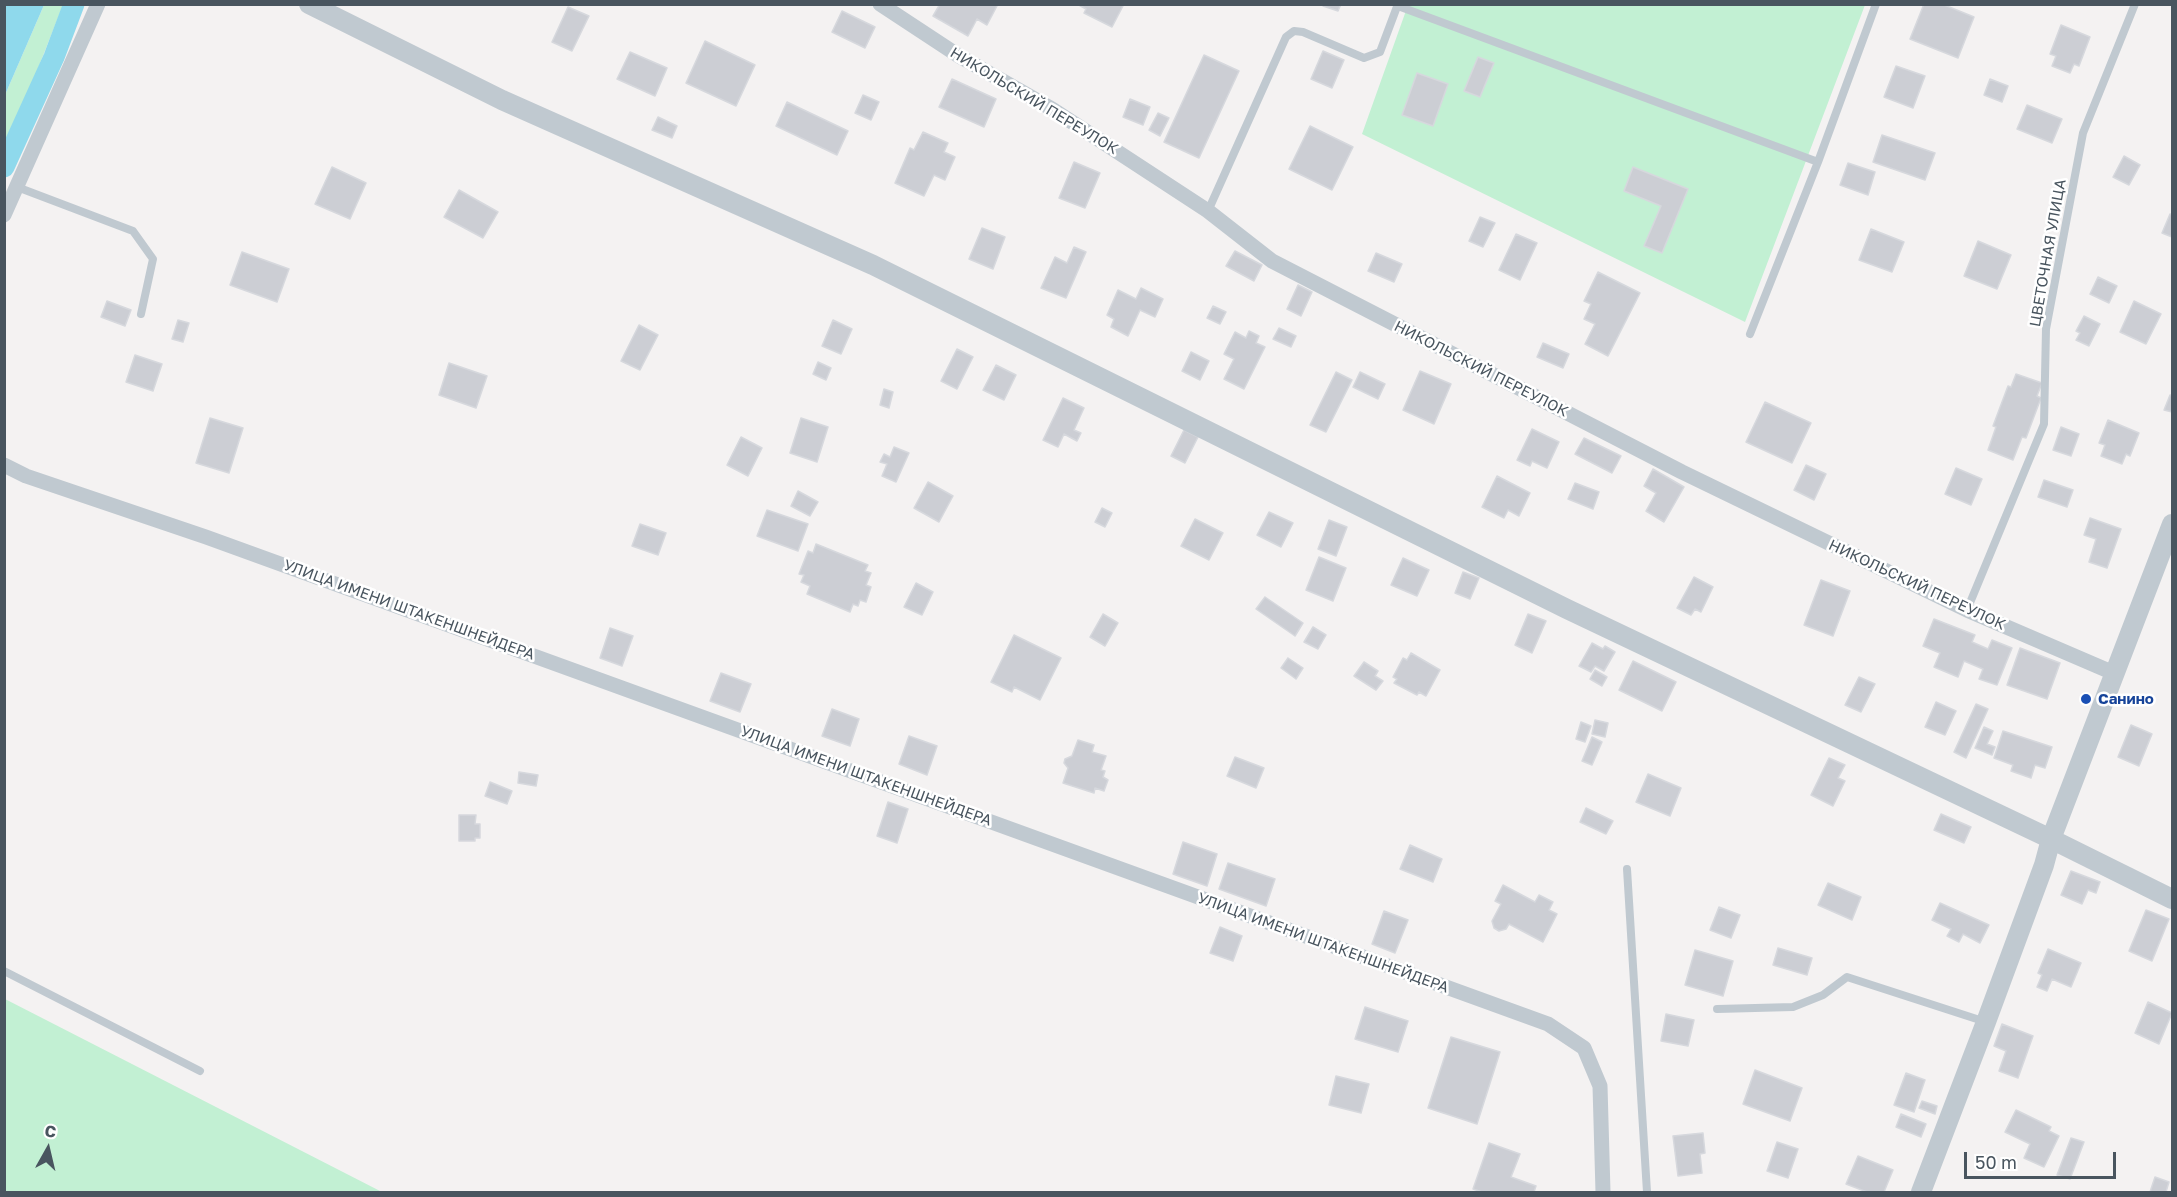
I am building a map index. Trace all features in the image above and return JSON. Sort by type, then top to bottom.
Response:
[{"type":"street","points":[[4,215],[98,4]]},
{"type":"street","points":[[309,4],[502,99],[873,265],[1567,609],[2051,839],[2172,899]]},
{"type":"street","name":"НИКОЛЬСКИЙ ПЕРЕУЛОК","points":[[880,4],[959,56],[1052,109],[1208,211],[1272,261],[1682,472],[1967,610],[2116,674]]},
{"type":"street","name":"УЛИЦА ИМЕНИ ШТАКЕНШНЕЙДЕРА","points":[[4,465],[26,476],[206,537],[1548,1024],[1584,1048],[1600,1086],[1603,1192]]},
{"type":"street","points":[[1921,1192],[2044,865],[2051,839],[2172,524]]},
{"type":"lane","points":[[1750,334],[1818,162],[1876,4]]},
{"type":"lane","name":"ЦВЕТОЧНАЯ УЛИЦА","points":[[1967,610],[2044,424],[2046,329],[2083,134],[2135,4]]},
{"type":"lane","points":[[1208,211],[1286,37],[1294,31],[1303,32],[1364,58],[1380,52],[1398,5],[1818,162]]},
{"type":"lane","points":[[17,187],[133,231],[153,259],[141,314]]},
{"type":"lane","points":[[1627,869],[1647,1192]]},
{"type":"lane","points":[[4,971],[200,1071]]},
{"type":"lane","points":[[1717,1009],[1793,1007],[1823,995],[1847,977],[1986,1022]]},
{"type":"green space","points":[[44,5],[63,5],[5,152],[5,95]]},
{"type":"green space","points":[[1408,5],[1865,5],[1745,322],[1362,134]]},
{"type":"green space","points":[[5,999],[382,1192],[5,1192]]},
{"type":"water","points":[[4,5],[44,5],[5,95]]},
{"type":"building","points":[[940,4],[998,4],[987,25],[977,19],[968,36],[933,16]]},
{"type":"building","points":[[1077,4],[1124,4],[1112,27],[1084,13],[1086,9]]},
{"type":"building","points":[[1324,4],[1341,4],[1338,11],[1323,6]]},
{"type":"building","points":[[1924,4],[1942,4],[1974,17],[1958,58],[1910,39]]},
{"type":"building","points":[[568,7],[589,16],[572,51],[552,42]]},
{"type":"building","points":[[842,11],[875,27],[865,48],[832,32]]},
{"type":"building","points":[[2061,25],[2090,37],[2079,66],[2074,64],[2070,73],[2052,66],[2056,56],[2050,54]]},
{"type":"building","points":[[705,41],[755,65],[736,106],[686,83]]},
{"type":"building","points":[[1323,51],[1344,60],[1332,88],[1311,79]]},
{"type":"building","points":[[630,52],[667,68],[655,96],[617,79]]},
{"type":"building","points":[[1204,55],[1239,71],[1199,158],[1164,142]]},
{"type":"building","points":[[1478,57],[1494,63],[1480,97],[1464,91]]},
{"type":"building","points":[[1896,66],[1925,76],[1913,108],[1884,97]]},
{"type":"building","points":[[1417,73],[1448,84],[1433,126],[1402,115]]},
{"type":"building","points":[[952,79],[996,99],[984,127],[939,107]]},
{"type":"building","points":[[1990,79],[2008,86],[2002,102],[1984,95]]},
{"type":"building","points":[[863,95],[879,102],[871,120],[855,113]]},
{"type":"building","points":[[1130,99],[1150,107],[1143,125],[1123,117]]},
{"type":"building","points":[[787,102],[848,131],[837,155],[776,126]]},
{"type":"building","points":[[2027,105],[2062,119],[2052,143],[2017,129]]},
{"type":"building","points":[[1158,113],[1169,118],[1160,136],[1149,130]]},
{"type":"building","points":[[658,117],[677,126],[672,138],[652,130]]},
{"type":"building","points":[[1310,126],[1353,147],[1332,190],[1289,169]]},
{"type":"building","points":[[923,132],[948,143],[944,152],[955,157],[945,180],[934,175],[924,196],[895,183],[910,148],[914,150]]},
{"type":"building","points":[[1882,135],[1935,153],[1925,180],[1873,162]]},
{"type":"building","points":[[2124,156],[2140,165],[2129,185],[2113,177]]},
{"type":"building","points":[[1074,162],[1100,173],[1085,208],[1059,198]]},
{"type":"building","points":[[1848,163],[1875,172],[1868,195],[1840,185]]},
{"type":"building","points":[[332,167],[366,183],[350,219],[315,204]]},
{"type":"building","points":[[1633,167],[1688,189],[1662,253],[1644,246],[1661,206],[1624,191]]},
{"type":"building","points":[[459,190],[498,212],[483,238],[444,217]]},
{"type":"building","points":[[2170,214],[2172,215],[2172,237],[2162,233]]},
{"type":"building","points":[[1480,217],[1495,223],[1483,247],[1469,241]]},
{"type":"building","points":[[982,228],[1005,237],[993,269],[969,259]]},
{"type":"building","points":[[1871,229],[1904,242],[1892,272],[1859,260]]},
{"type":"building","points":[[1516,234],[1537,243],[1520,280],[1499,270]]},
{"type":"building","points":[[1978,241],[2011,255],[1997,289],[1964,276]]},
{"type":"building","points":[[1074,247],[1086,252],[1066,298],[1041,288],[1055,257],[1067,263]]},
{"type":"building","points":[[1235,251],[1262,265],[1254,281],[1226,266]]},
{"type":"building","points":[[242,252],[289,269],[277,302],[230,285]]},
{"type":"building","points":[[1376,253],[1402,264],[1394,282],[1368,271]]},
{"type":"building","points":[[1598,272],[1640,293],[1608,356],[1585,344],[1595,324],[1584,319],[1591,304],[1584,301]]},
{"type":"building","points":[[2098,277],[2117,286],[2109,303],[2090,294]]},
{"type":"building","points":[[1298,285],[1312,292],[1301,316],[1287,309]]},
{"type":"building","points":[[1141,288],[1163,299],[1155,317],[1140,310],[1128,336],[1111,327],[1114,319],[1107,315],[1118,290],[1136,299]]},
{"type":"building","points":[[107,301],[131,310],[125,326],[101,317]]},
{"type":"building","points":[[2134,301],[2161,314],[2146,344],[2120,332]]},
{"type":"building","points":[[1213,306],[1226,312],[1220,324],[1207,318]]},
{"type":"building","points":[[2084,316],[2100,324],[2089,346],[2076,340],[2080,333],[2076,331]]},
{"type":"building","points":[[178,320],[189,323],[183,342],[172,339]]},
{"type":"building","points":[[833,320],[852,329],[841,354],[822,346]]},
{"type":"building","points":[[639,325],[658,335],[640,370],[621,361]]},
{"type":"building","points":[[1279,328],[1296,336],[1291,347],[1273,339]]},
{"type":"building","points":[[1249,331],[1259,336],[1256,343],[1265,347],[1244,389],[1224,379],[1234,359],[1224,354],[1235,332],[1246,338]]},
{"type":"building","points":[[1543,343],[1569,354],[1563,368],[1537,357]]},
{"type":"building","points":[[957,349],[973,357],[957,389],[941,381]]},
{"type":"building","points":[[1191,352],[1209,361],[1200,380],[1182,371]]},
{"type":"building","points":[[135,355],[162,364],[153,391],[126,382]]},
{"type":"building","points":[[818,362],[831,368],[826,380],[813,374]]},
{"type":"building","points":[[449,363],[487,376],[476,408],[439,395]]},
{"type":"building","points":[[996,365],[1016,375],[1004,400],[983,390]]},
{"type":"building","points":[[1420,371],[1451,384],[1434,424],[1403,410]]},
{"type":"building","points":[[1336,372],[1352,380],[1326,432],[1310,425]]},
{"type":"building","points":[[1360,372],[1385,384],[1378,399],[1353,387]]},
{"type":"building","points":[[2016,374],[2042,383],[2037,396],[2041,398],[2026,438],[2022,437],[2013,460],[1988,450],[1996,427],[1993,426],[2008,386],[2011,387]]},
{"type":"building","points":[[884,389],[893,392],[889,408],[880,405]]},
{"type":"building","points":[[2170,395],[2172,396],[2172,412],[2164,410]]},
{"type":"building","points":[[1063,398],[1084,408],[1074,430],[1081,433],[1077,441],[1064,434],[1058,447],[1043,440]]},
{"type":"building","points":[[1765,402],[1811,423],[1792,463],[1746,442]]},
{"type":"building","points":[[210,418],[243,428],[229,473],[196,463]]},
{"type":"building","points":[[801,418],[828,427],[817,462],[790,453]]},
{"type":"building","points":[[2108,420],[2139,433],[2130,456],[2126,454],[2122,464],[2101,456],[2105,445],[2099,443]]},
{"type":"building","points":[[2061,427],[2079,434],[2071,456],[2053,450]]},
{"type":"building","points":[[1532,429],[1559,442],[1547,468],[1532,461],[1530,466],[1517,460]]},
{"type":"building","points":[[1184,430],[1198,437],[1185,463],[1171,456]]},
{"type":"building","points":[[741,437],[762,448],[748,476],[727,465]]},
{"type":"building","points":[[1584,438],[1621,456],[1612,473],[1575,454]]},
{"type":"building","points":[[894,447],[909,453],[896,482],[882,476],[887,464],[880,462],[884,454],[890,457]]},
{"type":"building","points":[[1806,465],[1826,474],[1814,500],[1794,490]]},
{"type":"building","points":[[1956,468],[1982,479],[1971,505],[1945,494]]},
{"type":"building","points":[[1653,469],[1684,487],[1664,522],[1646,511],[1656,493],[1644,486]]},
{"type":"building","points":[[1497,476],[1530,493],[1519,516],[1508,510],[1504,518],[1482,507]]},
{"type":"building","points":[[2044,480],[2073,490],[2067,507],[2038,497]]},
{"type":"building","points":[[928,482],[953,496],[939,522],[914,508]]},
{"type":"building","points":[[1575,483],[1599,492],[1593,509],[1568,499]]},
{"type":"building","points":[[798,491],[818,502],[810,516],[791,506]]},
{"type":"building","points":[[1102,508],[1112,513],[1105,527],[1095,522]]},
{"type":"building","points":[[767,510],[808,524],[798,551],[757,536]]},
{"type":"building","points":[[1269,512],[1293,523],[1281,547],[1257,535]]},
{"type":"building","points":[[2090,518],[2121,529],[2107,568],[2089,562],[2096,539],[2084,535]]},
{"type":"building","points":[[1195,519],[1223,533],[1209,560],[1181,546]]},
{"type":"building","points":[[1329,520],[1347,527],[1336,556],[1318,549]]},
{"type":"building","points":[[640,524],[666,533],[658,555],[632,546]]},
{"type":"building","points":[[816,544],[868,565],[865,571],[871,573],[866,585],[871,587],[866,602],[860,600],[858,606],[853,604],[850,612],[807,594],[810,586],[801,582],[804,575],[799,574],[808,551],[813,553]]},
{"type":"building","points":[[1319,557],[1346,568],[1333,601],[1306,590]]},
{"type":"building","points":[[1403,558],[1429,570],[1417,596],[1391,585]]},
{"type":"building","points":[[1463,572],[1479,578],[1470,599],[1455,593]]},
{"type":"building","points":[[1694,577],[1713,587],[1701,612],[1695,609],[1691,615],[1677,608]]},
{"type":"building","points":[[1821,580],[1850,591],[1833,636],[1804,625]]},
{"type":"building","points":[[916,583],[933,592],[922,615],[904,607]]},
{"type":"building","points":[[1265,597],[1303,623],[1295,636],[1256,609]]},
{"type":"building","points":[[1103,614],[1118,623],[1105,646],[1090,637]]},
{"type":"building","points":[[1528,614],[1546,621],[1532,653],[1515,645]]},
{"type":"building","points":[[1934,619],[1975,635],[1972,642],[1988,649],[1992,640],[2012,648],[1997,685],[1979,679],[1983,669],[1964,661],[1958,677],[1934,667],[1940,653],[1923,646]]},
{"type":"building","points":[[1313,627],[1326,635],[1318,649],[1304,642]]},
{"type":"building","points":[[610,628],[633,636],[622,666],[600,658]]},
{"type":"building","points":[[1014,635],[1061,658],[1040,700],[1014,687],[1012,692],[991,682]]},
{"type":"building","points":[[1592,643],[1603,649],[1605,646],[1615,652],[1604,671],[1595,666],[1591,672],[1579,666]]},
{"type":"building","points":[[2020,648],[2060,663],[2047,699],[2007,685]]},
{"type":"building","points":[[1411,653],[1440,670],[1426,696],[1419,692],[1417,695],[1394,683],[1397,679],[1393,677],[1403,658],[1407,660]]},
{"type":"building","points":[[1288,658],[1303,668],[1296,679],[1281,668]]},
{"type":"building","points":[[1633,661],[1676,682],[1662,711],[1619,690]]},
{"type":"building","points":[[1364,662],[1378,671],[1375,676],[1383,681],[1376,690],[1354,676]]},
{"type":"building","points":[[1595,670],[1607,677],[1602,686],[1590,679]]},
{"type":"building","points":[[721,673],[751,684],[740,712],[710,701]]},
{"type":"building","points":[[1859,677],[1875,684],[1861,712],[1845,705]]},
{"type":"building","points":[[1936,702],[1956,711],[1945,735],[1925,727]]},
{"type":"building","points":[[1976,704],[1988,709],[1966,758],[1954,752]]},
{"type":"building","points":[[832,709],[859,719],[850,746],[822,736]]},
{"type":"building","points":[[1595,720],[1608,723],[1605,737],[1592,734]]},
{"type":"building","points":[[1581,722],[1591,726],[1585,742],[1576,739]]},
{"type":"building","points":[[2131,725],[2152,734],[2139,766],[2118,757]]},
{"type":"building","points":[[1984,727],[1993,731],[1987,744],[1995,747],[1992,755],[1975,748]]},
{"type":"building","points":[[2003,731],[2052,747],[2045,768],[2035,765],[2031,778],[2011,771],[2013,765],[1994,758]]},
{"type":"building","points":[[909,736],[937,746],[927,775],[899,764]]},
{"type":"building","points":[[1592,737],[1602,742],[1592,765],[1582,761]]},
{"type":"building","points":[[1078,740],[1094,745],[1092,752],[1106,756],[1101,770],[1105,771],[1103,777],[1108,780],[1104,791],[1095,788],[1094,793],[1063,783],[1068,768],[1064,763],[1065,759],[1072,756]]},
{"type":"building","points":[[1235,757],[1264,768],[1256,788],[1227,776]]},
{"type":"building","points":[[1829,758],[1845,765],[1838,778],[1845,781],[1833,806],[1811,795]]},
{"type":"building","points":[[519,772],[538,775],[536,786],[518,783]]},
{"type":"building","points":[[1648,774],[1681,788],[1670,816],[1636,802]]},
{"type":"building","points":[[490,782],[512,791],[507,804],[485,796]]},
{"type":"building","points":[[888,802],[908,809],[897,843],[877,836]]},
{"type":"building","points":[[1586,808],[1613,821],[1606,834],[1580,822]]},
{"type":"building","points":[[1941,814],[1971,827],[1964,843],[1934,830]]},
{"type":"building","points":[[459,815],[476,815],[475,824],[480,824],[480,838],[475,838],[475,841],[459,841]]},
{"type":"building","points":[[1183,842],[1217,854],[1207,886],[1173,874]]},
{"type":"building","points":[[1410,845],[1442,859],[1433,882],[1400,869]]},
{"type":"building","points":[[1228,863],[1275,879],[1266,906],[1219,889]]},
{"type":"building","points":[[2071,871],[2100,882],[2096,893],[2088,890],[2082,904],[2061,895]]},
{"type":"building","points":[[1828,883],[1861,897],[1852,920],[1818,905]]},
{"type":"building","points":[[1503,885],[1535,902],[1539,895],[1553,902],[1549,910],[1557,914],[1543,942],[1509,924],[1506,929],[1499,931],[1494,928],[1492,921],[1501,904],[1495,901]]},
{"type":"building","points":[[1940,903],[1989,925],[1980,943],[1963,934],[1959,942],[1947,936],[1951,929],[1932,920]]},
{"type":"building","points":[[1719,907],[1740,915],[1731,938],[1710,930]]},
{"type":"building","points":[[2146,910],[2169,919],[2152,961],[2129,951]]},
{"type":"building","points":[[1384,911],[1408,920],[1395,953],[1372,944]]},
{"type":"building","points":[[1220,927],[1242,936],[1233,961],[1210,953]]},
{"type":"building","points":[[1778,948],[1812,958],[1807,975],[1773,965]]},
{"type":"building","points":[[2048,949],[2081,963],[2071,987],[2052,979],[2047,991],[2037,987],[2042,975],[2038,973]]},
{"type":"building","points":[[1695,950],[1733,961],[1723,996],[1685,985]]},
{"type":"building","points":[[2148,1002],[2172,1013],[2159,1044],[2135,1033]]},
{"type":"building","points":[[1365,1007],[1408,1021],[1398,1052],[1355,1039]]},
{"type":"building","points":[[1666,1014],[1694,1020],[1688,1046],[1661,1041]]},
{"type":"building","points":[[2002,1024],[2033,1036],[2018,1078],[1999,1071],[2006,1051],[1994,1046]]},
{"type":"building","points":[[1451,1037],[1500,1052],[1477,1124],[1428,1108]]},
{"type":"building","points":[[1755,1070],[1802,1088],[1790,1121],[1743,1104]]},
{"type":"building","points":[[1906,1073],[1925,1080],[1914,1112],[1894,1105]]},
{"type":"building","points":[[1336,1076],[1369,1084],[1361,1113],[1329,1105]]},
{"type":"building","points":[[1922,1101],[1937,1106],[1935,1114],[1919,1108]]},
{"type":"building","points":[[2016,1110],[2051,1127],[2049,1131],[2059,1136],[2044,1167],[2024,1158],[2030,1144],[2005,1132]]},
{"type":"building","points":[[1901,1114],[1926,1124],[1921,1137],[1896,1127]]},
{"type":"building","points":[[1703,1133],[1705,1153],[1700,1154],[1702,1173],[1678,1176],[1673,1136]]},
{"type":"building","points":[[2071,1138],[2084,1142],[2070,1179],[2057,1175]]},
{"type":"building","points":[[1777,1142],[1798,1149],[1788,1178],[1767,1171]]},
{"type":"building","points":[[1489,1143],[1520,1154],[1511,1177],[1536,1186],[1534,1192],[1482,1192],[1473,1189]]},
{"type":"building","points":[[1858,1156],[1893,1170],[1884,1192],[1867,1192],[1846,1184]]},
{"type":"building","points":[[2155,1177],[2169,1182],[2166,1192],[2150,1192]]},
{"type":"waterway","points":[[4,167],[54,57],[74,4]]},
{"type":"place","name":"Санино","points":[[2086,699]]}]
